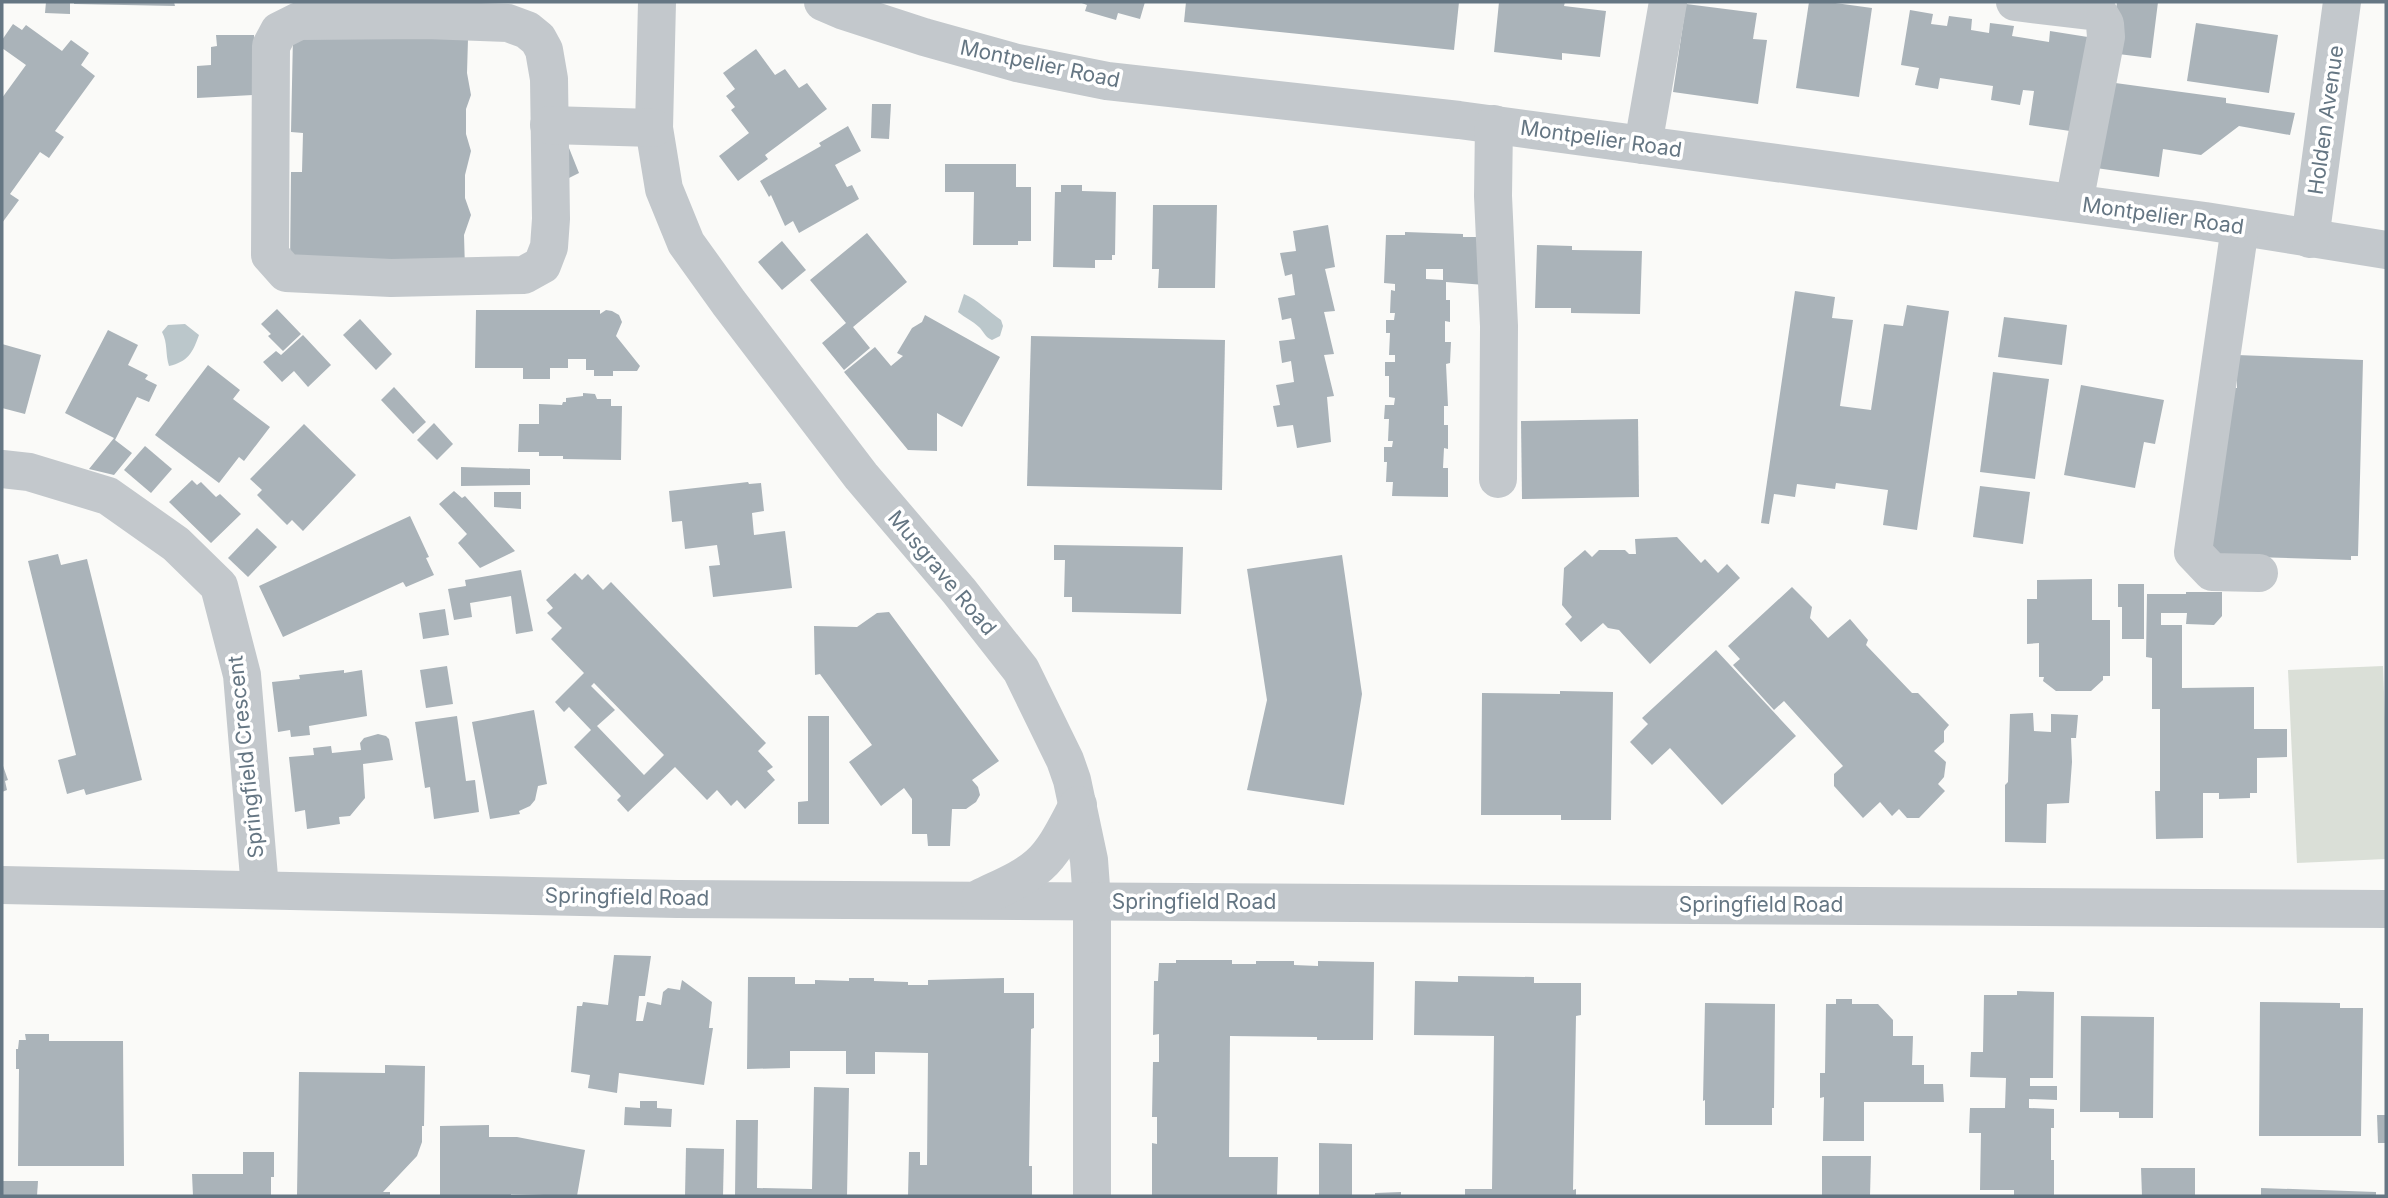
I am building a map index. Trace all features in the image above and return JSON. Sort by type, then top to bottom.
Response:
[{"type":"street","name":"Musgrave Road","points":[[657,2],[654,128],[664,189],[686,243],[862,476],[959,591],[1021,670],[1065,760],[1078,805],[1089,860],[1093,901],[1092,1196]]},
{"type":"street","name":"Montpelier Road","points":[[823,2],[844,11],[1004,60],[1107,81],[1494,124],[2074,203],[2386,250]]},
{"type":"street","points":[[1643,145],[1668,2]]},
{"type":"street","points":[[2015,2],[2098,12],[2105,24],[2106,37],[2074,203]]},
{"type":"street","name":"Holden Avenue","points":[[2310,239],[2342,2]]},
{"type":"street","points":[[426,20],[508,23],[527,30],[538,39],[544,50],[549,79],[549,125],[549,247],[541,265],[524,275],[391,278],[300,275],[286,273],[276,265],[270,255],[271,46],[279,31],[287,25],[299,21],[426,20]]},
{"type":"street","points":[[1494,124],[1493,196],[1499,326],[1498,479]]},
{"type":"street","points":[[549,125],[654,128]]},
{"type":"street","points":[[2241,227],[2193,552],[2212,572],[2259,573]]},
{"type":"street","name":"Springfield Crescent","points":[[2,469],[29,472],[108,496],[176,544],[219,586],[242,675],[260,889]]},
{"type":"street","points":[[972,902],[1022,878],[1041,864],[1062,835],[1078,805]]},
{"type":"street","name":"Springfield Road","points":[[2,885],[677,899],[972,902],[2386,909]]},
{"type":"shaded area","points":[[964,294],[1001,320],[1003,326],[1000,336],[990,339],[977,325],[958,312]]},
{"type":"shaded area","points":[[185,324],[199,335],[197,341],[185,359],[169,366],[162,332],[168,325]]},
{"type":"shaded area","points":[[2383,666],[2386,859],[2297,863],[2288,670]]},
{"type":"building","points":[[46,2],[70,2],[70,14],[45,13]]},
{"type":"building","points":[[174,2],[175,6],[74,4]]},
{"type":"building","points":[[1079,2],[1145,2],[1140,19],[1118,13],[1116,20],[1085,11],[1087,5]]},
{"type":"building","points":[[1186,2],[1459,2],[1454,50],[1184,22]]},
{"type":"building","points":[[1499,2],[1565,2],[1564,6],[1606,11],[1600,57],[1562,53],[1562,60],[1494,52]]},
{"type":"building","points":[[1809,2],[1872,8],[1859,97],[1796,88]]},
{"type":"building","points":[[2117,2],[2158,2],[2151,58],[2110,53]]},
{"type":"building","points":[[1686,4],[1757,13],[1753,39],[1767,40],[1758,104],[1673,92]]},
{"type":"building","points":[[1910,10],[1933,14],[1931,24],[1947,26],[1949,16],[1972,19],[1971,30],[1989,33],[1990,23],[2014,26],[2012,36],[2049,42],[2050,31],[2094,38],[2077,132],[2029,125],[2034,91],[2023,90],[2020,105],[1991,100],[1993,86],[1940,78],[1938,89],[1915,85],[1919,68],[1901,65]]},
{"type":"building","points":[[2196,23],[2278,35],[2269,93],[2187,81]]},
{"type":"building","points":[[13,24],[22,30],[26,25],[62,51],[71,40],[89,53],[81,65],[95,76],[55,131],[64,137],[49,158],[40,152],[10,194],[19,200],[2,223],[2,98],[26,65],[2,48],[2,40]]},
{"type":"building","points":[[216,35],[254,35],[253,95],[197,98],[197,66],[211,65],[211,47],[217,46]]},
{"type":"building","points":[[293,36],[468,39],[467,73],[471,95],[466,109],[466,134],[471,151],[465,175],[465,198],[471,215],[464,235],[465,269],[290,267],[291,172],[302,172],[303,133],[291,132]]},
{"type":"building","points":[[756,49],[775,75],[785,69],[799,88],[807,83],[827,109],[765,155],[768,159],[738,181],[719,156],[749,133],[731,110],[735,107],[726,96],[735,89],[723,73]]},
{"type":"building","points":[[2108,82],[2226,98],[2226,103],[2295,113],[2290,135],[2239,126],[2201,155],[2163,149],[2159,177],[2096,168]]},
{"type":"building","points":[[872,104],[891,104],[889,139],[871,138]]},
{"type":"building","points":[[848,126],[861,151],[835,165],[847,187],[852,185],[859,199],[799,233],[793,221],[785,226],[771,195],[769,197],[760,181],[821,146],[819,143]]},
{"type":"building","points":[[569,148],[579,173],[563,181]]},
{"type":"building","points":[[945,164],[1016,164],[1016,187],[1031,187],[1031,241],[1018,241],[1018,245],[973,245],[974,192],[945,192]]},
{"type":"building","points":[[1061,185],[1082,185],[1082,191],[1116,192],[1115,255],[1112,255],[1112,260],[1095,260],[1095,268],[1053,267],[1055,192],[1061,192]]},
{"type":"building","points":[[1153,205],[1217,205],[1215,288],[1158,288],[1159,269],[1152,269]]},
{"type":"building","points":[[1328,225],[1335,267],[1325,269],[1335,311],[1324,312],[1334,354],[1324,355],[1334,396],[1327,397],[1331,442],[1297,448],[1293,425],[1277,427],[1273,406],[1280,405],[1276,385],[1294,382],[1291,361],[1282,363],[1279,341],[1295,339],[1291,318],[1282,320],[1278,298],[1295,295],[1292,274],[1285,276],[1280,253],[1296,251],[1293,231]]},
{"type":"building","points":[[1405,232],[1486,237],[1485,285],[1446,282],[1446,300],[1450,300],[1450,322],[1445,321],[1445,342],[1451,342],[1450,363],[1446,364],[1448,406],[1444,406],[1444,425],[1448,425],[1448,449],[1444,448],[1443,468],[1448,468],[1448,497],[1392,496],[1393,482],[1386,482],[1387,462],[1384,462],[1384,447],[1392,447],[1393,441],[1388,441],[1389,419],[1384,419],[1385,405],[1394,405],[1395,398],[1389,397],[1389,376],[1385,376],[1385,362],[1395,362],[1395,355],[1389,355],[1390,333],[1386,333],[1386,320],[1394,320],[1395,313],[1390,313],[1391,290],[1395,291],[1395,284],[1384,283],[1386,235],[1405,235]],"holes":[[[1426,269],[1443,269],[1443,280],[1426,279]]]},
{"type":"building","points":[[867,233],[907,282],[853,327],[870,348],[844,370],[822,343],[846,323],[810,280]]},
{"type":"building","points":[[782,241],[806,270],[782,290],[758,262]]},
{"type":"building","points":[[1537,245],[1572,246],[1572,250],[1642,251],[1640,314],[1571,313],[1571,308],[1535,308]]},
{"type":"building","points":[[1795,291],[1835,297],[1832,318],[1853,320],[1840,406],[1871,410],[1884,324],[1903,326],[1907,305],[1949,311],[1917,530],[1883,525],[1888,490],[1836,483],[1835,489],[1797,484],[1795,497],[1774,494],[1769,524],[1761,523]]},
{"type":"building","points":[[277,309],[301,334],[283,351],[268,336],[271,334],[261,324]]},
{"type":"building","points":[[476,310],[600,310],[600,314],[606,310],[612,311],[619,315],[622,322],[616,336],[640,366],[637,371],[613,371],[613,376],[594,376],[594,370],[586,370],[586,359],[568,359],[568,368],[550,368],[550,379],[523,379],[523,368],[475,368]]},
{"type":"building","points":[[925,315],[1000,357],[962,427],[937,413],[937,451],[908,450],[844,372],[875,347],[891,366],[903,356],[897,353],[912,328],[922,322]]},
{"type":"building","points":[[2004,317],[2067,325],[2062,365],[1998,357]]},
{"type":"building","points":[[360,319],[392,354],[376,370],[343,335]]},
{"type":"building","points":[[108,330],[138,345],[128,365],[148,375],[145,379],[157,385],[149,402],[137,397],[115,440],[132,453],[114,475],[89,469],[114,438],[65,413]]},
{"type":"building","points":[[303,335],[331,365],[308,387],[294,371],[282,382],[263,362],[276,351],[281,355]]},
{"type":"building","points":[[1031,336],[1225,340],[1222,490],[1027,486]]},
{"type":"building","points":[[2,344],[41,355],[25,414],[2,408]]},
{"type":"building","points":[[2237,355],[2363,360],[2358,556],[2351,556],[2351,560],[2219,556],[2209,548],[2230,388],[2237,388]]},
{"type":"building","points":[[208,365],[240,390],[233,399],[270,427],[244,461],[239,457],[219,483],[155,435]]},
{"type":"building","points":[[1993,372],[2049,379],[2035,479],[1980,472]]},
{"type":"building","points":[[2081,385],[2164,400],[2155,444],[2144,442],[2135,488],[2064,475]]},
{"type":"building","points":[[394,387],[426,422],[413,434],[381,400]]},
{"type":"building","points":[[583,393],[595,394],[597,399],[611,399],[611,406],[622,406],[621,460],[563,459],[563,456],[539,456],[539,452],[518,452],[519,424],[539,424],[539,404],[562,405],[566,398],[583,396]]},
{"type":"building","points":[[1638,419],[1639,497],[1522,499],[1521,421]]},
{"type":"building","points":[[434,423],[453,444],[437,460],[417,440]]},
{"type":"building","points":[[304,424],[356,475],[303,531],[292,520],[287,525],[257,495],[262,490],[250,479]]},
{"type":"building","points":[[145,446],[172,469],[151,493],[124,470]]},
{"type":"building","points":[[461,467],[530,469],[530,485],[461,486]]},
{"type":"building","points":[[192,480],[197,485],[201,482],[216,497],[220,494],[241,514],[211,543],[169,502]]},
{"type":"building","points":[[748,482],[761,483],[764,511],[752,513],[754,535],[785,531],[792,588],[713,597],[709,566],[720,565],[717,545],[685,549],[682,521],[672,522],[669,491]]},
{"type":"building","points":[[1980,486],[2030,492],[2023,544],[1973,537]]},
{"type":"building","points":[[454,491],[462,498],[465,496],[515,551],[480,568],[458,543],[467,534],[439,504]]},
{"type":"building","points":[[494,492],[521,492],[521,509],[494,507]]},
{"type":"building","points":[[410,516],[429,557],[426,558],[434,575],[406,587],[403,582],[283,637],[259,586]]},
{"type":"building","points":[[257,528],[277,547],[248,577],[228,558]]},
{"type":"building","points":[[1677,537],[1701,563],[1705,559],[1718,573],[1727,564],[1740,578],[1650,664],[1619,630],[1608,628],[1603,623],[1581,642],[1565,624],[1572,617],[1562,605],[1564,568],[1585,550],[1592,557],[1599,550],[1625,550],[1629,554],[1636,554],[1635,539]]},
{"type":"building","points":[[1054,545],[1183,547],[1181,614],[1072,612],[1072,597],[1064,597],[1065,560],[1054,560]]},
{"type":"building","points":[[58,554],[61,565],[87,559],[142,780],[86,795],[84,789],[67,794],[58,760],[76,755],[28,561]]},
{"type":"building","points":[[1342,555],[1362,694],[1344,805],[1247,790],[1267,700],[1247,569]]},
{"type":"building","points":[[521,570],[533,631],[516,634],[511,596],[470,603],[472,617],[454,620],[448,589],[466,586],[465,580]]},
{"type":"building","points":[[575,573],[582,580],[588,574],[603,590],[611,582],[766,743],[758,751],[773,767],[767,771],[775,780],[745,809],[737,800],[731,806],[717,790],[707,800],[675,767],[628,812],[617,800],[621,796],[574,747],[591,730],[569,707],[564,712],[555,702],[584,673],[551,639],[562,628],[547,613],[553,608],[546,600]],"holes":[[[594,683],[664,755],[644,775],[597,726],[615,710],[591,686]]]},
{"type":"building","points":[[2092,579],[2092,620],[2110,620],[2110,676],[2103,676],[2103,680],[2091,691],[2056,691],[2043,681],[2044,677],[2039,677],[2039,643],[2027,644],[2027,599],[2037,599],[2037,580]]},
{"type":"building","points":[[2118,584],[2144,584],[2144,639],[2122,639],[2122,607],[2118,607]]},
{"type":"building","points":[[1792,587],[1812,607],[1810,618],[1828,638],[1850,619],[1868,640],[1866,645],[1912,693],[1918,693],[1949,725],[1944,731],[1944,742],[1934,751],[1946,762],[1944,777],[1938,784],[1945,791],[1919,818],[1907,818],[1899,809],[1892,816],[1880,802],[1863,818],[1834,786],[1834,774],[1843,766],[1784,701],[1774,710],[1733,665],[1740,659],[1728,646]]},
{"type":"building","points":[[2222,592],[2222,616],[2214,625],[2186,624],[2187,613],[2161,613],[2161,625],[2182,625],[2182,688],[2254,687],[2254,729],[2287,729],[2287,757],[2257,758],[2257,793],[2250,793],[2250,798],[2219,799],[2219,793],[2203,793],[2203,838],[2156,839],[2155,791],[2160,791],[2160,709],[2152,709],[2152,658],[2146,657],[2147,594]]},
{"type":"building","points":[[445,609],[449,635],[423,639],[419,613]]},
{"type":"building","points":[[889,612],[999,761],[972,780],[980,795],[976,802],[966,809],[952,809],[950,846],[928,846],[927,834],[912,834],[912,799],[904,788],[881,806],[849,762],[872,745],[820,674],[815,675],[814,626],[857,627],[877,613]]},
{"type":"building","points":[[1716,650],[1796,736],[1722,805],[1670,748],[1652,765],[1630,742],[1648,724],[1642,718]]},
{"type":"building","points":[[447,666],[453,704],[426,708],[420,670]]},
{"type":"building","points":[[344,670],[344,673],[362,670],[367,716],[309,726],[310,735],[291,737],[290,730],[278,732],[272,682],[300,679],[299,675]]},
{"type":"building","points":[[1560,691],[1613,692],[1611,820],[1561,820],[1561,815],[1481,815],[1482,693],[1560,694]]},
{"type":"building","points":[[534,710],[547,784],[538,786],[535,800],[530,806],[519,811],[520,814],[490,819],[472,722]]},
{"type":"building","points":[[2033,713],[2034,731],[2051,732],[2051,714],[2078,715],[2076,738],[2071,738],[2069,803],[2047,804],[2046,843],[2005,842],[2005,785],[2008,782],[2010,714]]},
{"type":"building","points":[[457,716],[466,781],[475,780],[479,812],[434,819],[430,787],[425,788],[415,722]]},
{"type":"building","points":[[808,716],[829,716],[829,824],[798,824],[798,802],[808,801]]},
{"type":"building","points":[[378,734],[389,739],[393,760],[363,764],[365,798],[350,816],[339,817],[340,824],[307,829],[305,810],[295,812],[289,757],[314,755],[313,748],[331,746],[332,753],[361,750],[360,743],[364,738]]},
{"type":"building","points":[[2,763],[8,780],[5,781],[7,790],[2,792]]},
{"type":"building","points":[[614,955],[651,956],[645,996],[639,996],[636,1021],[643,1021],[647,1002],[661,1005],[663,992],[668,988],[680,990],[682,980],[712,1002],[709,1028],[713,1028],[704,1085],[619,1073],[617,1093],[588,1088],[590,1075],[571,1072],[577,1006],[582,1006],[583,1002],[608,1005]]},
{"type":"building","points":[[1176,960],[1232,960],[1232,964],[1294,961],[1294,965],[1318,966],[1318,961],[1374,962],[1373,1040],[1230,1036],[1229,1157],[1278,1157],[1277,1196],[1152,1196],[1152,1143],[1157,1144],[1157,1117],[1152,1117],[1153,1062],[1159,1062],[1159,1034],[1153,1035],[1154,981],[1158,981],[1159,963],[1176,963]]},
{"type":"building","points":[[1458,976],[1534,977],[1534,983],[1581,983],[1581,1015],[1576,1016],[1573,1190],[1576,1189],[1576,1196],[1465,1196],[1465,1189],[1492,1189],[1494,1036],[1414,1035],[1415,981],[1458,982]]},
{"type":"building","points":[[748,977],[795,977],[795,984],[815,984],[815,980],[849,981],[849,978],[874,978],[874,981],[908,982],[908,985],[928,985],[928,980],[1004,978],[1004,993],[1034,993],[1029,1166],[1032,1166],[1032,1196],[908,1196],[909,1152],[920,1152],[920,1165],[927,1165],[928,1053],[875,1052],[875,1074],[846,1074],[846,1051],[790,1051],[790,1068],[747,1069]]},
{"type":"building","points":[[2017,991],[2054,992],[2053,1078],[2030,1078],[2030,1086],[2057,1086],[2057,1100],[2029,1099],[2029,1108],[2054,1109],[2051,1160],[2054,1160],[2054,1195],[2014,1195],[2014,1190],[1980,1190],[1981,1133],[1969,1133],[1970,1108],[2005,1108],[2006,1078],[1970,1077],[1971,1052],[1983,1052],[1984,995],[2017,995]]},
{"type":"building","points":[[1836,999],[1852,999],[1852,1004],[1878,1004],[1893,1020],[1893,1036],[1913,1036],[1912,1065],[1924,1065],[1924,1084],[1943,1084],[1944,1102],[1864,1102],[1864,1141],[1823,1141],[1824,1097],[1820,1098],[1820,1073],[1825,1073],[1826,1004],[1836,1004]]},
{"type":"building","points":[[2260,1002],[2340,1003],[2340,1008],[2363,1008],[2361,1136],[2259,1136]]},
{"type":"building","points":[[1705,1003],[1775,1004],[1772,1125],[1705,1125]]},
{"type":"building","points":[[2081,1016],[2154,1017],[2153,1118],[2119,1118],[2119,1112],[2080,1112]]},
{"type":"building","points":[[25,1034],[49,1034],[49,1041],[123,1041],[124,1166],[18,1166],[19,1069],[16,1069],[16,1049],[19,1040],[26,1040]]},
{"type":"building","points":[[385,1065],[425,1066],[422,1142],[417,1156],[383,1192],[390,1192],[390,1196],[297,1195],[299,1072],[385,1073]]},
{"type":"building","points":[[814,1087],[849,1088],[847,1196],[735,1196],[736,1120],[758,1120],[757,1188],[812,1189]]},
{"type":"building","points":[[640,1101],[657,1101],[657,1108],[672,1109],[671,1127],[624,1125],[625,1107],[640,1108]]},
{"type":"building","points":[[2377,1115],[2386,1115],[2386,1143],[2378,1143]]},
{"type":"building","points":[[489,1125],[489,1137],[517,1137],[585,1150],[577,1196],[440,1196],[440,1126]]},
{"type":"building","points":[[1319,1143],[1352,1144],[1352,1196],[1319,1196]]},
{"type":"building","points":[[686,1148],[724,1149],[723,1196],[685,1196]]},
{"type":"building","points":[[243,1152],[274,1152],[271,1196],[193,1196],[192,1174],[243,1174]]},
{"type":"building","points":[[1822,1156],[1871,1156],[1870,1196],[1822,1196]]},
{"type":"building","points":[[2141,1168],[2195,1168],[2195,1196],[2142,1196]]},
{"type":"building","points":[[2,1181],[38,1181],[37,1196],[2,1196]]},
{"type":"building","points":[[2261,1188],[2376,1192],[2376,1196],[2261,1196]]},
{"type":"building","points":[[1401,1192],[1401,1196],[1375,1196],[1375,1193]]}]
